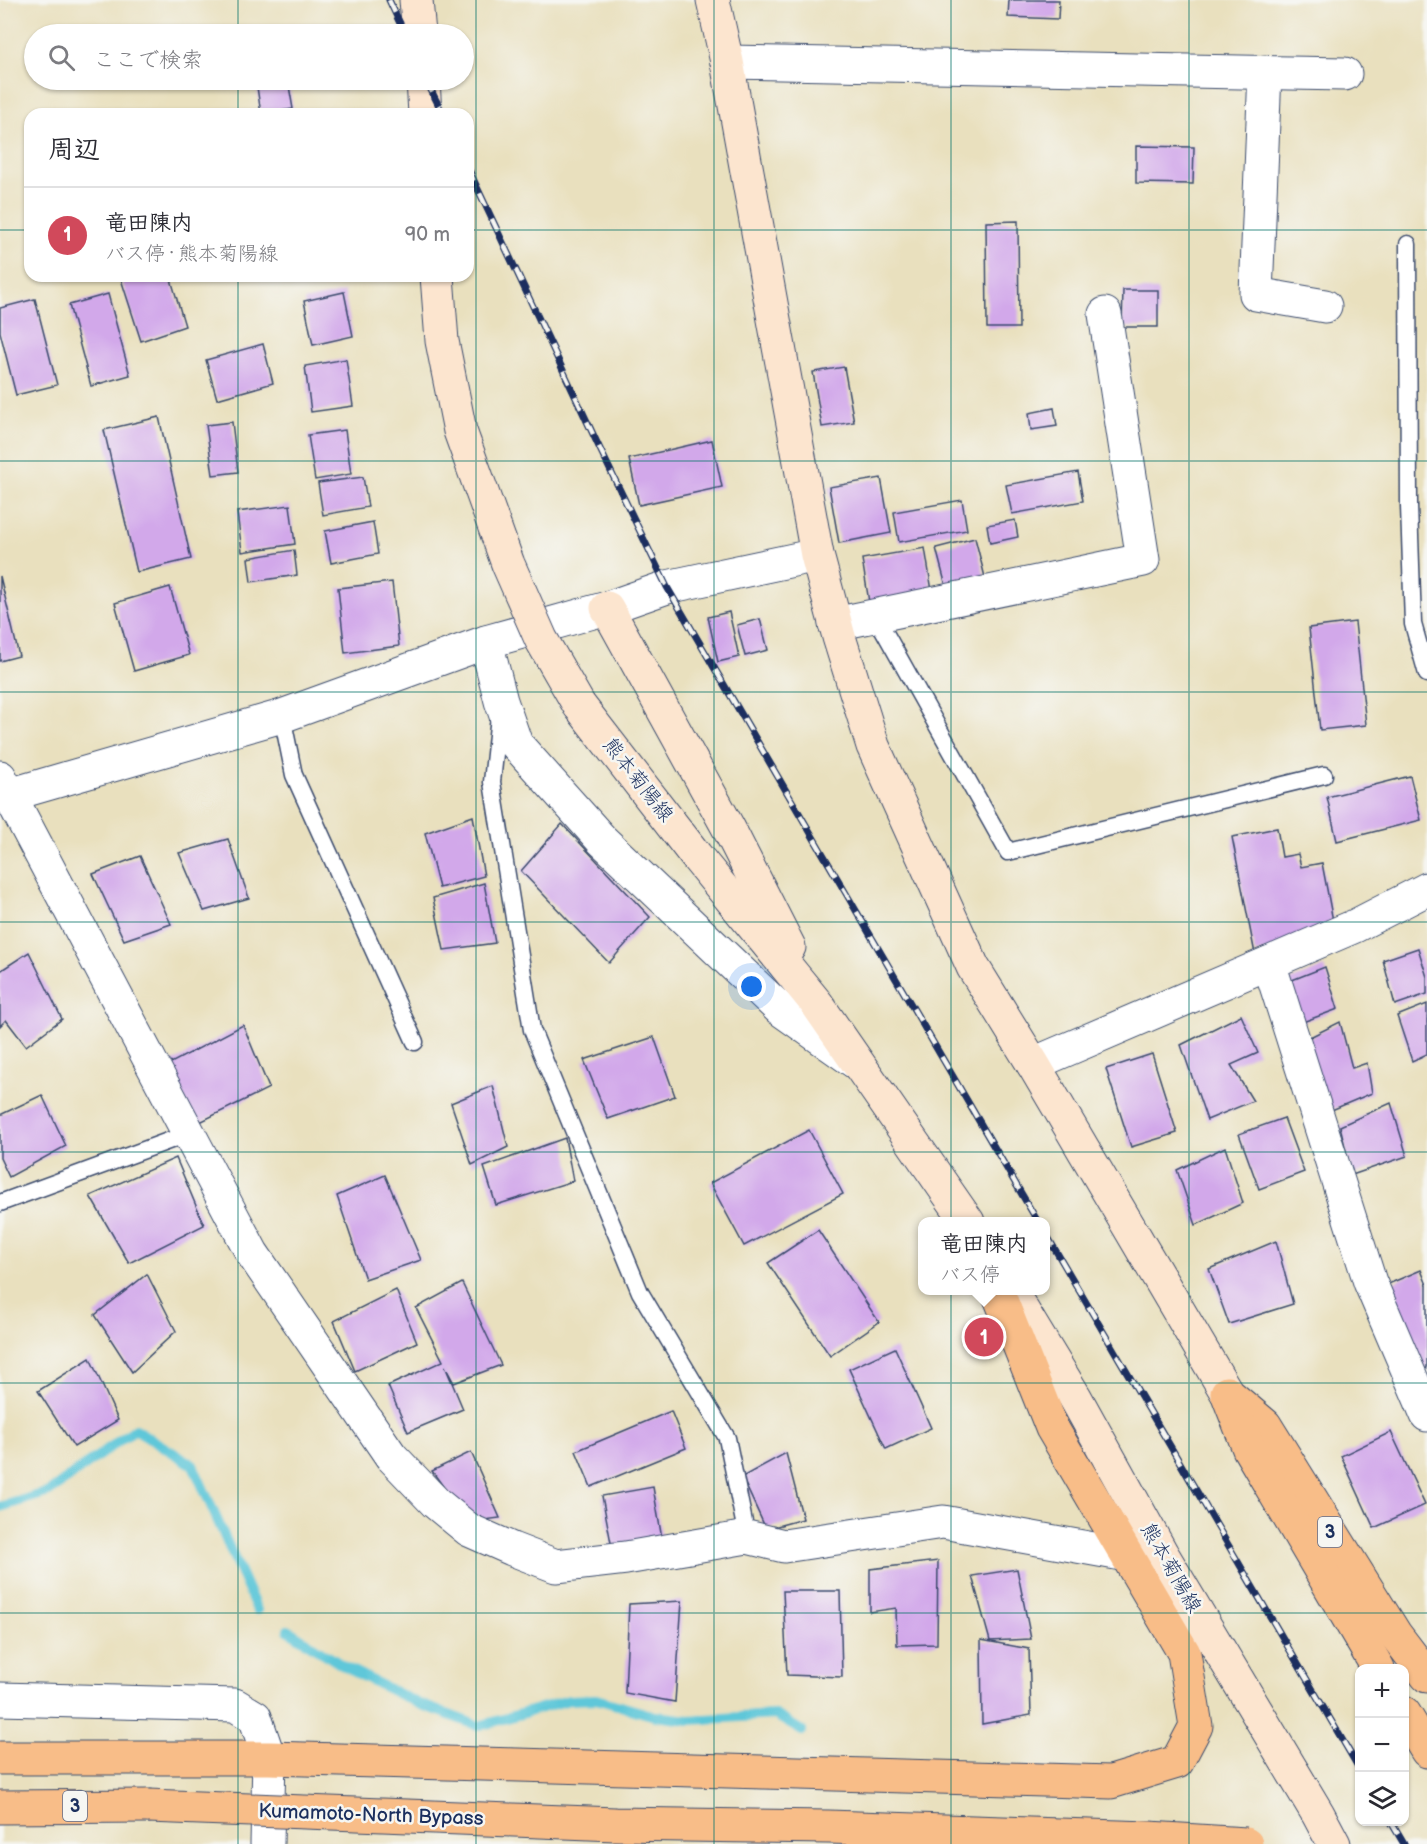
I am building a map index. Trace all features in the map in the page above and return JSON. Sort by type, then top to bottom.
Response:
[{"type":"highway","points":[[0,1758],[269,1758],[1111,1782],[1177,1762],[1196,1726],[1184,1653],[1052,1428],[999,1295]]},
{"type":"highway","name":"3","points":[[1227,1393],[1249,1449],[1376,1664]]},
{"type":"highway","name":"3","points":[[1227,1393],[1265,1425],[1383,1616],[1427,1676]]},
{"type":"highway","points":[[1407,1718],[1427,1751]]},
{"type":"highway","name":"Kumamoto-North Bypass","points":[[0,1807],[149,1806],[615,1824],[829,1827],[1149,1838],[1246,1844]]},
{"type":"main road","points":[[416,0],[418,24]]},
{"type":"main road","points":[[713,0],[727,62],[817,555],[835,624],[873,746],[973,967],[1033,1064],[1227,1393]]},
{"type":"main road","points":[[424,90],[425,108]]},
{"type":"main road","name":"熊本菊陽線","points":[[437,282],[442,341],[460,430],[512,575],[541,639],[579,705],[696,856],[817,1004],[965,1217]]},
{"type":"main road","points":[[607,608],[729,829],[817,1004]]},
{"type":"main road","name":"熊本菊陽線","points":[[1013,1295],[1075,1397],[1162,1554],[1334,1844]]},
{"type":"street","points":[[727,62],[1345,74]]},
{"type":"street","points":[[1265,72],[1256,294],[1325,306]]},
{"type":"street","points":[[835,624],[1143,560],[1104,314]]},
{"type":"street","points":[[817,555],[667,587],[607,608],[486,642],[282,716],[5,786],[252,1253],[391,1456],[436,1503],[469,1530],[556,1566],[626,1558],[747,1537],[784,1546],[943,1522],[1127,1555],[1162,1554]]},
{"type":"street","points":[[486,642],[501,701],[516,744],[602,840],[780,1009],[859,1065]]},
{"type":"street","points":[[1033,1064],[1355,926],[1427,889]]},
{"type":"street","points":[[1269,963],[1370,1282],[1420,1379],[1427,1414]]},
{"type":"street","points":[[0,1700],[235,1705],[255,1717],[269,1758],[267,1844]]},
{"type":"lane","points":[[1408,244],[1409,506],[1413,624],[1427,674]]},
{"type":"lane","points":[[875,615],[1008,852],[1324,775]]},
{"type":"lane","points":[[501,701],[492,782],[532,1030],[640,1292],[727,1438],[747,1537]]},
{"type":"lane","points":[[282,716],[294,775],[415,1042]]},
{"type":"lane","points":[[0,1203],[190,1133]]},
{"type":"building","points":[[1009,0],[1059,0],[1058,19],[1008,17]]},
{"type":"building","points":[[257,90],[290,90],[293,108],[260,108]]},
{"type":"building","points":[[1136,146],[1194,147],[1193,184],[1136,183]]},
{"type":"building","points":[[1018,221],[1019,328],[987,328],[986,222]]},
{"type":"building","points":[[122,282],[172,282],[185,326],[141,341]]},
{"type":"building","points":[[1123,290],[1158,290],[1158,327],[1122,327]]},
{"type":"building","points":[[344,292],[353,336],[313,345],[304,301]]},
{"type":"building","points":[[108,294],[130,375],[91,386],[69,305]]},
{"type":"building","points":[[35,299],[57,385],[16,395],[0,332],[0,308]]},
{"type":"building","points":[[263,344],[273,383],[217,399],[206,360]]},
{"type":"building","points":[[346,359],[353,406],[311,412],[305,366]]},
{"type":"building","points":[[844,367],[854,422],[822,427],[813,372]]},
{"type":"building","points":[[1054,408],[1057,426],[1031,430],[1029,413]]},
{"type":"building","points":[[159,417],[191,559],[137,572],[104,430]]},
{"type":"building","points":[[232,422],[238,472],[213,475],[206,425]]},
{"type":"building","points":[[345,430],[351,474],[315,480],[308,435]]},
{"type":"building","points":[[712,440],[722,487],[639,505],[629,459]]},
{"type":"building","points":[[1078,472],[1083,501],[1012,514],[1006,485]]},
{"type":"building","points":[[363,477],[368,507],[323,515],[318,483]]},
{"type":"building","points":[[881,478],[891,533],[839,543],[829,487]]},
{"type":"building","points":[[962,500],[967,530],[899,542],[894,512]]},
{"type":"building","points":[[290,505],[295,544],[242,552],[237,512]]},
{"type":"building","points":[[1015,520],[1018,537],[990,543],[987,525]]},
{"type":"building","points":[[373,522],[378,554],[331,563],[325,531]]},
{"type":"building","points":[[975,538],[986,581],[947,590],[936,548]]},
{"type":"building","points":[[925,548],[932,591],[869,602],[862,559]]},
{"type":"building","points":[[294,550],[297,575],[251,582],[248,558]]},
{"type":"building","points":[[0,576],[19,656],[0,661]]},
{"type":"building","points":[[392,582],[399,646],[345,653],[338,588]]},
{"type":"building","points":[[170,587],[189,655],[134,671],[115,603]]},
{"type":"building","points":[[729,612],[739,657],[718,662],[708,617]]},
{"type":"building","points":[[760,619],[768,650],[745,656],[737,625]]},
{"type":"building","points":[[1355,622],[1366,725],[1320,730],[1309,628]]},
{"type":"building","points":[[1410,776],[1421,820],[1337,841],[1327,797]]},
{"type":"building","points":[[473,816],[484,876],[439,888],[425,833]]},
{"type":"building","points":[[562,824],[650,917],[609,963],[521,871]]},
{"type":"building","points":[[1277,828],[1282,857],[1298,854],[1301,867],[1322,863],[1336,937],[1255,954],[1232,837]]},
{"type":"building","points":[[228,839],[249,898],[204,911],[179,853]]},
{"type":"building","points":[[140,856],[171,924],[124,940],[93,874]]},
{"type":"building","points":[[484,883],[495,943],[444,950],[433,898]]},
{"type":"building","points":[[1418,948],[1427,977],[1427,994],[1395,1005],[1383,960]]},
{"type":"building","points":[[29,952],[62,1019],[26,1046],[6,1020],[0,1026],[0,971]]},
{"type":"building","points":[[1325,967],[1338,1009],[1300,1023],[1287,982]]},
{"type":"building","points":[[1427,1004],[1427,1054],[1412,1061],[1397,1016]]},
{"type":"building","points":[[1241,1015],[1258,1053],[1231,1065],[1253,1101],[1207,1120],[1181,1045]]},
{"type":"building","points":[[1340,1022],[1352,1068],[1367,1063],[1372,1093],[1327,1112],[1304,1040]]},
{"type":"building","points":[[243,1025],[269,1088],[196,1124],[167,1065]]},
{"type":"building","points":[[654,1037],[675,1096],[608,1119],[584,1060]]},
{"type":"building","points":[[1152,1054],[1177,1133],[1131,1147],[1106,1069]]},
{"type":"building","points":[[493,1086],[508,1147],[472,1165],[451,1103]]},
{"type":"building","points":[[42,1095],[66,1146],[9,1177],[0,1158],[0,1115]]},
{"type":"building","points":[[1391,1103],[1407,1156],[1352,1175],[1340,1126]]},
{"type":"building","points":[[1284,1118],[1304,1172],[1259,1189],[1239,1134]]},
{"type":"building","points":[[809,1130],[843,1194],[744,1246],[710,1183]]},
{"type":"building","points":[[565,1138],[573,1181],[496,1205],[484,1167]]},
{"type":"building","points":[[1225,1147],[1243,1203],[1196,1225],[1177,1170]]},
{"type":"building","points":[[176,1158],[204,1225],[129,1263],[90,1196]]},
{"type":"building","points":[[385,1175],[421,1260],[365,1279],[337,1196]]},
{"type":"building","points":[[818,1230],[879,1322],[830,1356],[768,1263]]},
{"type":"building","points":[[1276,1241],[1293,1304],[1229,1324],[1209,1269]]},
{"type":"building","points":[[1421,1270],[1427,1285],[1427,1368],[1422,1370],[1386,1285]]},
{"type":"building","points":[[147,1274],[176,1331],[132,1372],[95,1315]]},
{"type":"building","points":[[462,1283],[501,1365],[454,1383],[445,1366],[463,1409],[408,1432],[388,1386],[443,1361],[416,1308]]},
{"type":"building","points":[[396,1290],[417,1342],[355,1371],[334,1321]]},
{"type":"building","points":[[895,1348],[931,1428],[886,1449],[849,1369]]},
{"type":"building","points":[[90,1358],[118,1420],[74,1447],[38,1391]]},
{"type":"building","points":[[671,1411],[686,1448],[591,1487],[576,1451]]},
{"type":"building","points":[[1391,1432],[1425,1505],[1374,1528],[1341,1456]]},
{"type":"building","points":[[471,1452],[500,1518],[469,1522],[432,1471]]},
{"type":"building","points":[[786,1453],[803,1519],[766,1529],[742,1477]]},
{"type":"building","points":[[653,1487],[662,1539],[612,1548],[602,1496]]},
{"type":"building","points":[[938,1561],[937,1644],[897,1645],[896,1608],[870,1612],[870,1569]]},
{"type":"building","points":[[1017,1569],[1031,1639],[990,1641],[972,1576]]},
{"type":"building","points":[[783,1591],[840,1591],[842,1677],[787,1675]]},
{"type":"building","points":[[682,1601],[675,1702],[625,1693],[629,1604]]},
{"type":"building","points":[[981,1640],[1029,1649],[1031,1715],[982,1724]]},
{"type":"waterway","points":[[0,1507],[49,1492],[135,1429],[193,1465],[257,1610]]},
{"type":"waterway","points":[[288,1630],[345,1667],[419,1704],[479,1726],[569,1700],[596,1699],[655,1716],[689,1720],[775,1715],[802,1731]]},
{"type":"railway","points":[[389,0],[400,24]]},
{"type":"railway","points":[[431,90],[440,108]]},
{"type":"railway","points":[[474,181],[667,587],[1035,1217]]},
{"type":"railway","points":[[1050,1241],[1355,1761]]},
{"type":"railway","points":[[1393,1826],[1404,1844]]},
{"type":"place","name":"竜田陳内","points":[[984,1337]]}]
